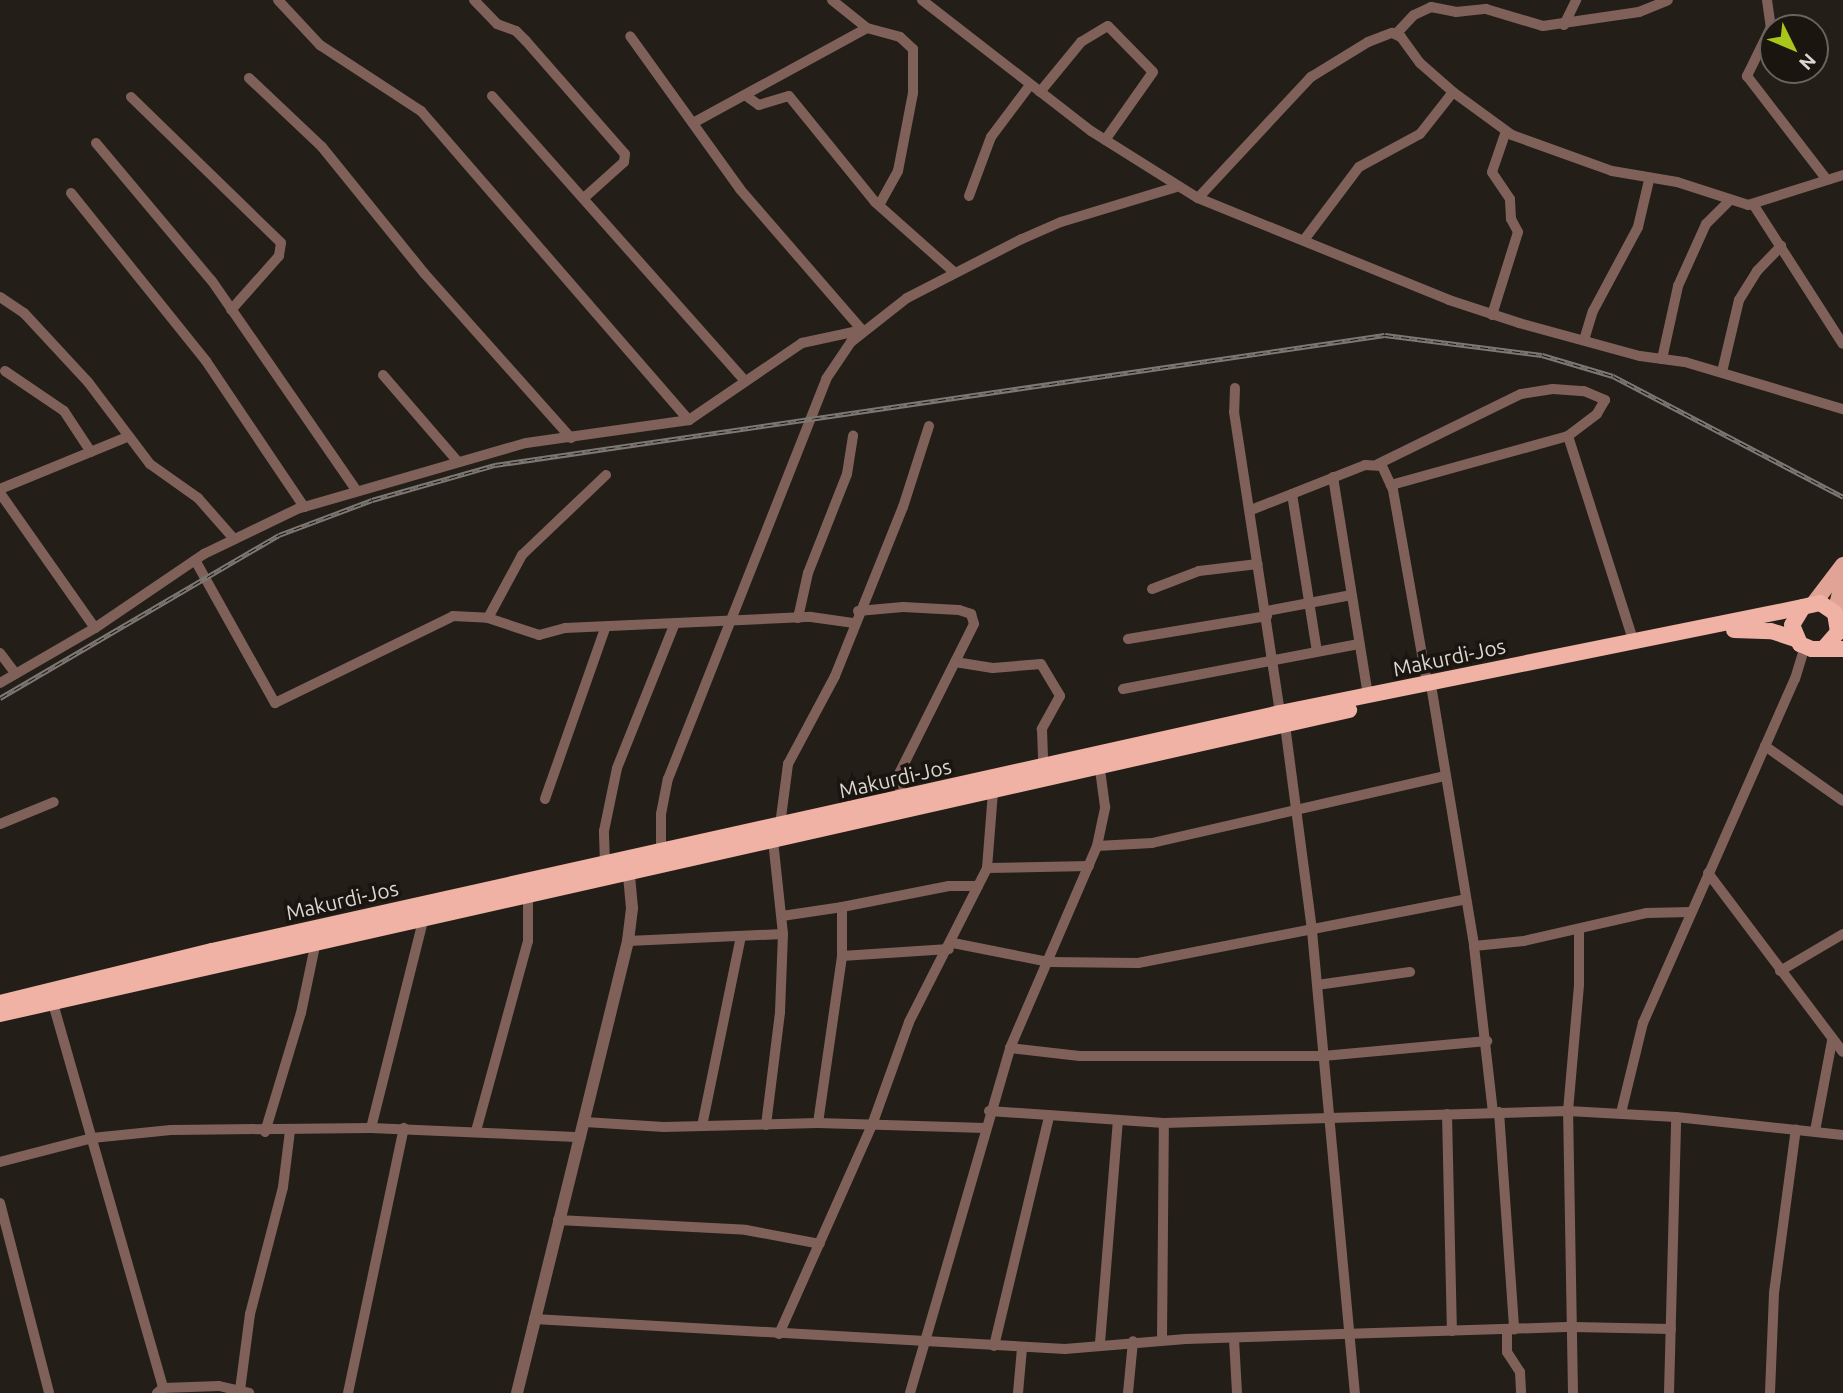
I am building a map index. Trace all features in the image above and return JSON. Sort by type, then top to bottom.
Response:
[{"type":"highway","name":"Makurdi-Jos","points":[[0,1003],[47,988],[605,863],[628,865],[661,850],[776,832],[993,791],[1099,761],[1282,719],[1633,640],[1808,605]]},
{"type":"highway","points":[[1825,648],[1836,638],[1839,622],[1808,605],[1794,618],[1801,643],[1825,648],[1843,649]]},
{"type":"highway","name":"Makurdi-Jos","points":[[1282,719],[1368,696],[1430,687],[1726,630],[1771,631],[1801,643]]},
{"type":"highway","name":"Makurdi-Jos","points":[[0,1014],[528,893],[628,865],[776,832],[900,798],[1043,766],[1099,761]]},
{"type":"main road","points":[[1808,605],[1843,565]]},
{"type":"main road","points":[[1839,622],[1843,582]]},
{"type":"street","points":[[474,0],[497,24],[516,31],[526,41],[625,154],[624,162],[585,197]]},
{"type":"street","points":[[832,0],[867,28],[900,37],[913,49],[913,93],[900,162],[879,205]]},
{"type":"street","points":[[922,0],[1105,140],[1176,187],[1198,198],[1492,314],[1584,340],[1722,372],[1843,409]]},
{"type":"street","points":[[1564,25],[1576,0]]},
{"type":"street","points":[[1198,198],[1317,71],[1380,35],[1396,34],[1414,15],[1431,7],[1456,12],[1486,9],[1525,24],[1564,25],[1639,12],[1668,0]]},
{"type":"street","points":[[1767,0],[1771,27],[1747,76],[1827,180]]},
{"type":"street","points":[[283,1],[320,45],[421,111],[689,420]]},
{"type":"street","points":[[1040,92],[1081,42],[1108,26],[1153,72],[1105,140]]},
{"type":"street","points":[[693,123],[867,28]]},
{"type":"street","points":[[1396,34],[1420,64],[1506,131],[1649,180],[1677,182],[1729,201],[1753,204],[1843,175]]},
{"type":"street","points":[[630,36],[740,188],[862,330]]},
{"type":"street","points":[[249,78],[322,147],[424,273],[570,438]]},
{"type":"street","points":[[969,196],[991,137],[1030,85]]},
{"type":"street","points":[[1304,240],[1359,167],[1420,134],[1453,92]]},
{"type":"street","points":[[745,95],[759,105],[789,96],[879,205],[955,273]]},
{"type":"street","points":[[492,96],[585,197],[746,381]]},
{"type":"street","points":[[131,97],[281,243],[279,256],[231,310]]},
{"type":"street","points":[[1492,314],[1518,232],[1511,219],[1510,199],[1493,172],[1506,131]]},
{"type":"street","points":[[96,143],[231,310],[356,490]]},
{"type":"street","points":[[1584,340],[1593,311],[1638,227],[1649,180]]},
{"type":"street","points":[[0,682],[95,628],[195,560],[304,507],[526,443],[689,420],[802,342],[862,330],[955,273],[1061,222],[1176,187]]},
{"type":"street","points":[[71,193],[206,361],[304,507]]},
{"type":"street","points":[[1662,359],[1678,286],[1706,225],[1729,201]]},
{"type":"street","points":[[1753,204],[1843,344]]},
{"type":"street","points":[[1722,372],[1739,300],[1757,271],[1781,246]]},
{"type":"street","points":[[0,297],[24,313],[49,339],[150,464],[206,506],[234,539]]},
{"type":"street","points":[[661,850],[661,814],[668,779],[733,622],[826,379],[862,330]]},
{"type":"street","points":[[5,371],[64,411],[91,452]]},
{"type":"street","points":[[383,375],[458,462]]},
{"type":"street","points":[[1236,388],[1234,412],[1267,614],[1312,931],[1355,1393]]},
{"type":"street","points":[[1251,510],[1333,477],[1378,464],[1521,394],[1553,389],[1584,391],[1604,399],[1597,415],[1568,436],[1391,485]]},
{"type":"street","points":[[766,1125],[780,1012],[783,934],[776,832],[788,764],[835,677],[858,611],[902,507],[929,426]]},
{"type":"street","points":[[798,618],[808,573],[847,474],[853,435]]},
{"type":"street","points":[[3,490],[128,436]]},
{"type":"street","points":[[1568,436],[1633,640]]},
{"type":"street","points":[[1378,464],[1391,485],[1430,687],[1474,946],[1496,1112],[1510,1329],[1507,1352],[1520,1372],[1521,1393]]},
{"type":"street","points":[[488,618],[522,555],[606,475]]},
{"type":"street","points":[[0,476],[3,490],[95,628]]},
{"type":"street","points":[[1333,477],[1368,696]]},
{"type":"street","points":[[1292,494],[1317,651]]},
{"type":"street","points":[[195,560],[275,703],[453,616],[488,618],[539,635],[565,628],[798,618],[853,624]]},
{"type":"street","points":[[1152,589],[1199,571],[1258,565]]},
{"type":"street","points":[[1128,639],[1267,614],[1352,595]]},
{"type":"street","points":[[858,611],[903,607],[971,614],[974,624],[900,772],[900,798]]},
{"type":"street","points":[[605,863],[604,831],[617,768],[675,623]]},
{"type":"street","points":[[545,799],[606,626]]},
{"type":"street","points":[[1621,1113],[1643,1023],[1765,746],[1801,643]]},
{"type":"street","points":[[1123,689],[1359,644]]},
{"type":"street","points":[[0,653],[16,674]]},
{"type":"street","points":[[956,663],[993,668],[1041,664],[1060,696],[1042,729],[1043,766]]},
{"type":"street","points":[[1765,746],[1843,801]]},
{"type":"street","points":[[910,1393],[989,1111],[1010,1048],[1097,846],[1105,807],[1099,761]]},
{"type":"street","points":[[1097,846],[1152,843],[1296,808],[1446,776]]},
{"type":"street","points":[[779,1334],[872,1125],[909,1022],[951,946],[987,868],[993,791]]},
{"type":"street","points":[[0,824],[54,802]]},
{"type":"street","points":[[516,1393],[628,941],[632,908],[628,865]]},
{"type":"street","points":[[987,868],[1089,866]]},
{"type":"street","points":[[1708,873],[1832,1041],[1843,1052]]},
{"type":"street","points":[[782,916],[949,886],[978,886]]},
{"type":"street","points":[[476,1131],[528,941],[528,893]]},
{"type":"street","points":[[842,956],[951,946],[1049,962],[1094,965],[1161,961],[1466,899]]},
{"type":"street","points":[[818,1123],[842,956],[842,907]]},
{"type":"street","points":[[1474,946],[1579,930],[1646,914],[1691,912]]},
{"type":"street","points":[[371,1128],[424,916]]},
{"type":"street","points":[[1573,1393],[1568,1111],[1579,984],[1579,930]]},
{"type":"street","points":[[628,941],[783,934]]},
{"type":"street","points":[[1780,971],[1843,934]]},
{"type":"street","points":[[702,1126],[741,936]]},
{"type":"street","points":[[265,1132],[301,1013],[316,940]]},
{"type":"street","points":[[1317,985],[1410,972]]},
{"type":"street","points":[[52,1000],[160,1391],[244,1391],[250,1314],[283,1187],[290,1131]]},
{"type":"street","points":[[1010,1048],[1080,1056],[1323,1056],[1487,1041]]},
{"type":"street","points":[[1815,1131],[1832,1041]]},
{"type":"street","points":[[989,1111],[1164,1124],[1568,1111],[1676,1117],[1843,1135]]},
{"type":"street","points":[[1447,1114],[1452,1331]]},
{"type":"street","points":[[994,1346],[1049,1117]]},
{"type":"street","points":[[1669,1393],[1676,1117]]},
{"type":"street","points":[[1100,1343],[1118,1121]]},
{"type":"street","points":[[585,1122],[702,1126],[818,1123],[985,1128]]},
{"type":"street","points":[[1163,1340],[1164,1124]]},
{"type":"street","points":[[348,1393],[404,1128]]},
{"type":"street","points":[[0,1161],[92,1138],[171,1130],[265,1132],[404,1128],[581,1137]]},
{"type":"street","points":[[1770,1393],[1774,1293],[1796,1129]]},
{"type":"street","points":[[0,1203],[49,1393]]},
{"type":"street","points":[[558,1220],[746,1230],[820,1244]]},
{"type":"street","points":[[534,1319],[1065,1349],[1100,1343],[1163,1340],[1573,1327],[1671,1329]]},
{"type":"street","points":[[1234,1339],[1237,1393]]},
{"type":"street","points":[[1128,1393],[1133,1341]]},
{"type":"street","points":[[1018,1393],[1021,1348]]},
{"type":"railway","points":[[0,698],[279,535],[372,500],[495,465],[1385,335],[1542,355],[1613,376],[1843,497]]}]
